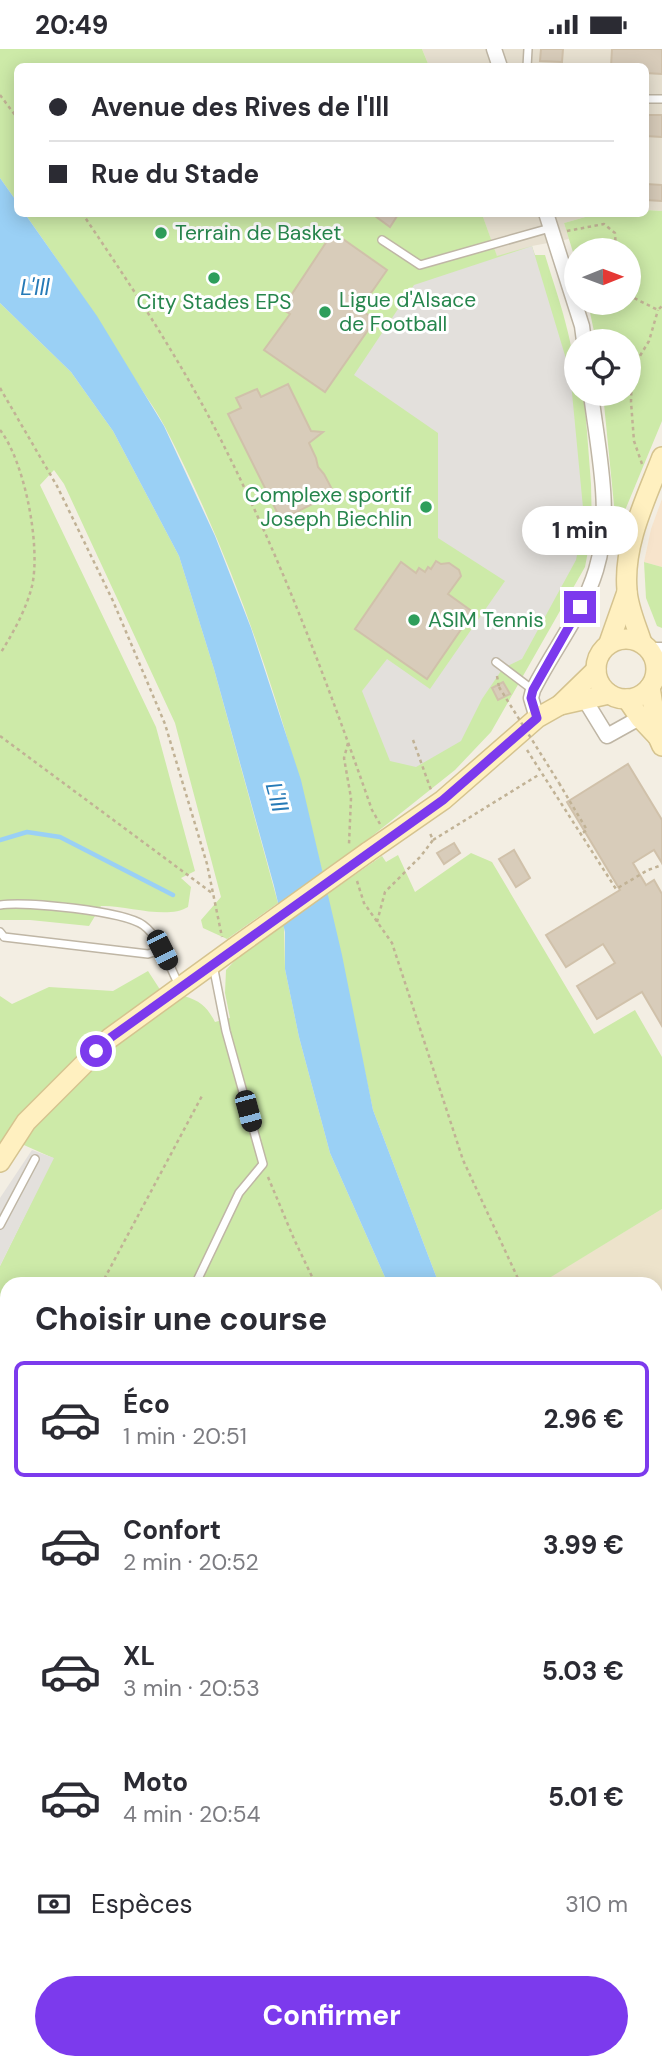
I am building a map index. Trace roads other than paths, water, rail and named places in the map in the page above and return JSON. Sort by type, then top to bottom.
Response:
[{"type":"street","points":[[547,217],[582,329]]},
{"type":"street","points":[[537,718],[531,698],[533,690],[580,607],[596,571],[603,531],[603,493],[592,406]]},
{"type":"street","points":[[660,742],[640,718],[598,680],[596,670],[597,660],[609,643],[627,592],[627,568],[632,539],[662,457]]},
{"type":"street","points":[[627,592],[651,648],[656,667],[660,742]]},
{"type":"street","points":[[609,643],[626,639],[651,648]]},
{"type":"street","points":[[0,1162],[26,1122],[110,1038],[225,955],[359,851],[389,838],[437,804],[537,718],[559,705],[596,670]]},
{"type":"street","points":[[559,705],[643,693],[656,678]]},
{"type":"street","points":[[588,705],[607,736],[634,721]]},
{"type":"lane","points":[[382,240],[420,265],[550,228]]},
{"type":"lane","points":[[496,662],[533,690]]},
{"type":"lane","points":[[0,905],[48,905],[128,918],[141,923],[150,931],[162,950],[180,987]]},
{"type":"lane","points":[[0,932],[4,937],[148,954],[162,950]]},
{"type":"lane","points":[[199,1277],[239,1193],[263,1164],[226,1031],[225,955]]},
{"type":"lane","points":[[1,1221],[35,1159]]},
{"type":"water","name":"L'Ill","points":[[0,178],[14,198],[14,217],[27,217],[97,316],[164,426],[215,536],[251,628],[301,780],[342,955],[373,1110],[436,1277],[385,1277],[330,1153],[299,1037],[285,969],[285,932],[274,886],[214,669],[179,556],[113,431],[71,372],[0,303]]},
{"type":"waterway","points":[[0,840],[27,832],[60,837],[173,895]]},
{"type":"place","name":"Terrain de Basket","points":[[161,233]]},
{"type":"place","name":"City Stades EPS","points":[[214,278]]},
{"type":"place","name":"Ligue d'Alsace de Football","points":[[325,312]]},
{"type":"place","name":"Complexe sportif Joseph Biechlin","points":[[426,507]]},
{"type":"place","name":"ASIM Tennis","points":[[414,620]]}]
